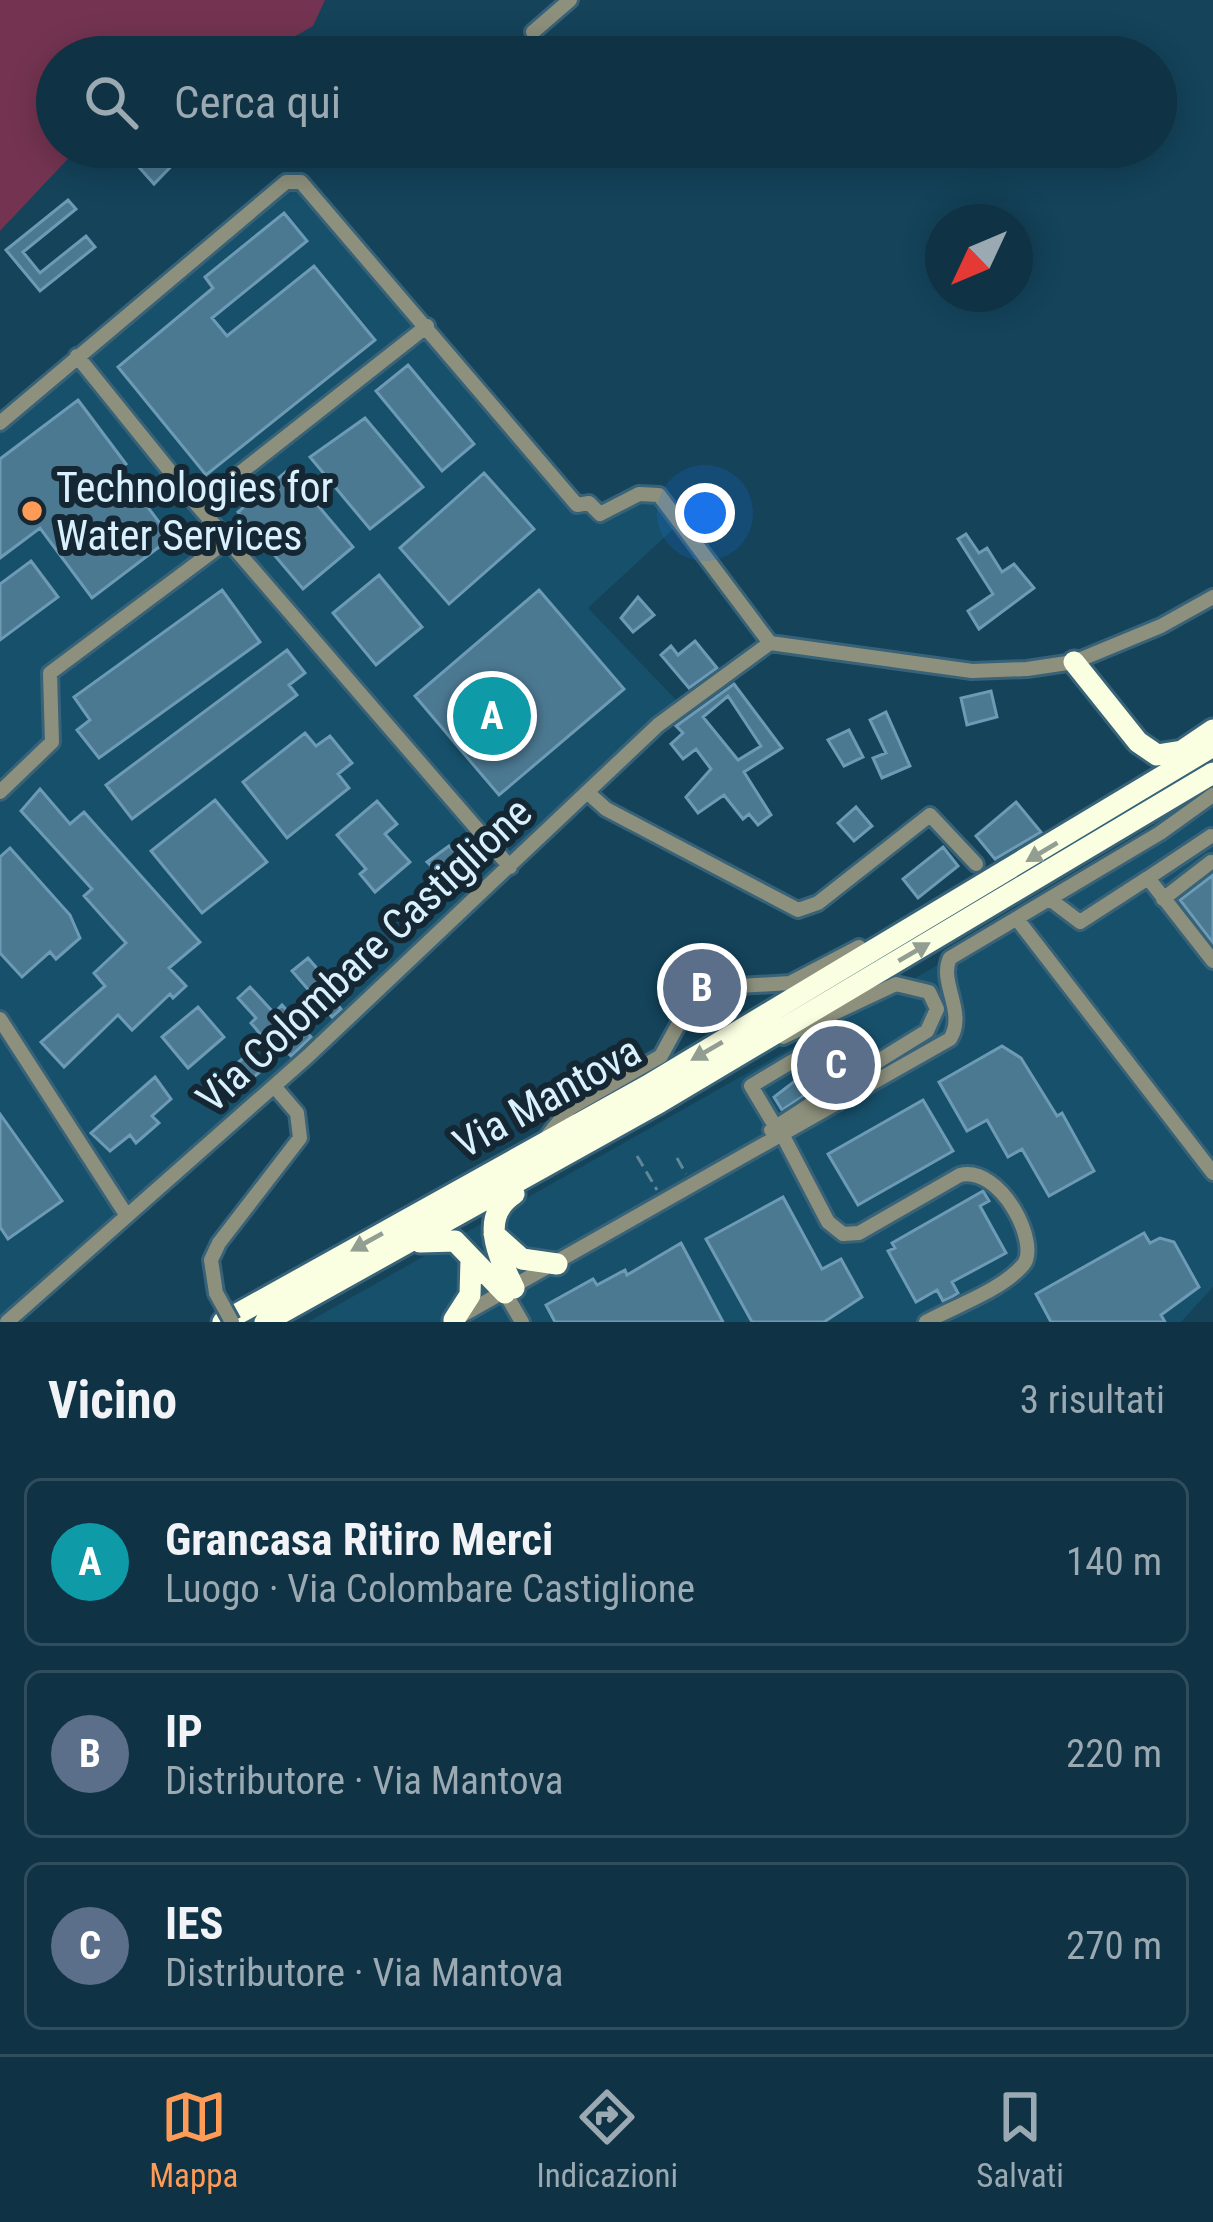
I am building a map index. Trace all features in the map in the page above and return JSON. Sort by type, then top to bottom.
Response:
[{"type":"highway","points":[[1074,662],[1138,742],[1169,756],[1213,730]]},
{"type":"highway","points":[[1102,816],[1141,780],[1138,742]]},
{"type":"highway","name":"Via Mantova","points":[[265,1322],[402,1246],[1213,746]]},
{"type":"highway","name":"Via Mantova","points":[[223,1322],[750,1049],[1213,772]]},
{"type":"highway","points":[[510,1291],[494,1234],[495,1211],[548,1172],[549,1152]]},
{"type":"highway","points":[[494,1234],[522,1258],[557,1264]]},
{"type":"highway","points":[[402,1246],[447,1239],[510,1291]]},
{"type":"highway","points":[[452,1321],[470,1295],[471,1259]]},
{"type":"street","points":[[533,32],[569,0]]},
{"type":"street","points":[[0,423],[286,182],[301,182],[577,505],[589,503],[600,514],[639,494],[659,495],[770,643],[972,671],[1074,662],[1161,626],[1213,597]]},
{"type":"street","points":[[198,506],[427,326]]},
{"type":"street","points":[[77,356],[198,506],[510,867]]},
{"type":"street","points":[[0,792],[52,742],[50,673],[228,540]]},
{"type":"street","name":"Via Colombare Castiglione","points":[[7,1322],[274,1086],[681,705],[770,643]]},
{"type":"street","points":[[587,792],[606,808],[798,910],[818,903],[930,815],[976,864]]},
{"type":"street","points":[[779,1131],[950,1039],[956,1011],[945,963],[1213,795]]},
{"type":"street","points":[[1051,900],[1080,922],[1212,837],[1193,810]]},
{"type":"street","points":[[1163,899],[1211,862]]},
{"type":"street","points":[[1148,878],[1213,961]]},
{"type":"street","points":[[1017,919],[1213,1173]]},
{"type":"street","points":[[722,987],[790,983],[869,942],[910,932]]},
{"type":"street","points":[[750,1049],[812,1027],[896,984],[929,992],[937,1009],[927,1031],[862,1071],[843,1030],[751,1085],[828,1222],[843,1234],[860,1233],[960,1175],[979,1172],[997,1184],[1029,1243],[1028,1258],[1016,1271],[926,1322]]},
{"type":"street","points":[[549,1152],[570,1108],[661,1056],[690,1003]]},
{"type":"street","points":[[0,1019],[127,1216]]},
{"type":"street","points":[[232,1322],[216,1293],[211,1260],[300,1138],[297,1113],[274,1086]]},
{"type":"street","points":[[452,1321],[756,1149],[837,1087]]},
{"type":"street","points":[[510,1291],[522,1322]]},
{"type":"path","points":[[637,1156],[664,1202]]},
{"type":"shaded area","points":[[0,0],[325,0],[313,26],[296,36],[36,36],[36,168],[59,168],[0,231]]},
{"type":"shaded area","points":[[286,182],[301,182],[577,505],[600,514],[639,494],[659,495],[682,521],[588,608],[681,705],[510,867],[7,1322],[0,1322],[0,423]]},
{"type":"shaded area","points":[[1213,795],[1213,1287],[1181,1322],[308,1322],[950,958]]},
{"type":"building","points":[[140,168],[170,168],[154,184]]},
{"type":"building","points":[[68,200],[76,209],[23,252],[40,273],[86,236],[95,247],[40,291],[6,250]]},
{"type":"building","points":[[284,213],[307,241],[212,318],[227,336],[314,266],[375,340],[206,475],[118,367],[213,288],[205,277]]},
{"type":"building","points":[[408,365],[474,444],[442,471],[376,391]]},
{"type":"building","points":[[78,400],[126,464],[119,469],[171,538],[92,598],[40,528],[0,558],[0,459]]},
{"type":"building","points":[[365,418],[423,487],[370,529],[310,457]]},
{"type":"building","points":[[288,470],[353,547],[303,589],[238,512]]},
{"type":"building","points":[[484,473],[534,529],[449,604],[400,548]]},
{"type":"building","points":[[966,534],[979,553],[987,548],[1002,572],[1014,564],[1034,588],[979,629],[968,611],[993,594],[958,539]]},
{"type":"building","points":[[31,561],[58,597],[0,640],[0,584]]},
{"type":"building","points":[[379,575],[422,627],[376,665],[333,613]]},
{"type":"building","points":[[222,590],[260,642],[99,758],[77,730],[90,720],[74,697]]},
{"type":"building","points":[[539,590],[624,689],[499,795],[415,696]]},
{"type":"building","points":[[638,597],[654,615],[633,632],[621,618]]},
{"type":"building","points":[[695,641],[717,668],[689,688],[661,655],[671,646],[678,655]]},
{"type":"building","points":[[287,650],[305,673],[289,685],[297,695],[132,819],[106,785]]},
{"type":"building","points":[[734,684],[782,748],[744,772],[771,815],[758,825],[749,814],[743,819],[724,795],[698,813],[686,797],[711,769],[696,749],[683,759],[671,744],[683,733],[676,726]],"holes":[[[728,696],[761,746],[738,760],[703,717]]]},
{"type":"building","points":[[991,691],[997,717],[967,725],[961,698]]},
{"type":"building","points":[[886,712],[910,766],[882,778],[873,758],[886,753],[870,720]]},
{"type":"building","points":[[849,730],[863,757],[844,766],[828,740]]},
{"type":"building","points":[[305,733],[316,746],[330,736],[352,763],[338,774],[349,788],[287,838],[243,782]]},
{"type":"building","points":[[40,789],[70,824],[84,812],[200,942],[169,968],[186,986],[173,998],[170,994],[132,1030],[118,1015],[64,1067],[41,1042],[105,986],[94,973],[126,943],[84,896],[92,889],[21,811]]},
{"type":"building","points":[[215,800],[267,862],[202,913],[151,851]]},
{"type":"building","points":[[377,801],[397,824],[385,834],[410,862],[375,892],[360,874],[366,869],[337,835]]},
{"type":"building","points":[[1016,802],[1041,832],[995,859],[976,836]]},
{"type":"building","points":[[856,807],[872,826],[854,841],[838,823]]},
{"type":"building","points":[[449,846],[466,863],[447,881],[427,862]]},
{"type":"building","points":[[943,847],[958,866],[918,898],[903,879]]},
{"type":"building","points":[[10,848],[70,915],[80,938],[56,959],[50,952],[22,977],[0,953],[0,857]]},
{"type":"building","points":[[1213,875],[1213,943],[1180,900]]},
{"type":"building","points":[[705,946],[715,963],[710,966],[717,977],[712,992],[731,1002],[700,1020],[699,996],[684,993],[679,984],[674,987],[663,970]]},
{"type":"building","points":[[308,958],[334,988],[328,993],[341,1009],[332,1017],[292,971]]},
{"type":"building","points":[[250,987],[274,1013],[282,1005],[311,1037],[291,1056],[283,1048],[277,1054],[251,1023],[256,1018],[238,998]]},
{"type":"building","points":[[198,1007],[224,1037],[188,1068],[162,1037]]},
{"type":"building","points":[[1002,1046],[1021,1058],[1057,1116],[1062,1113],[1094,1171],[1049,1196],[1022,1149],[1008,1157],[987,1120],[967,1131],[939,1082]]},
{"type":"building","points":[[839,1047],[852,1082],[832,1077],[782,1110],[774,1097]]},
{"type":"building","points":[[248,1054],[262,1070],[242,1087],[228,1071]]},
{"type":"building","points":[[155,1077],[171,1099],[152,1116],[159,1123],[136,1143],[130,1135],[110,1151],[91,1133]]},
{"type":"building","points":[[923,1100],[953,1151],[858,1205],[828,1154]]},
{"type":"building","points":[[0,1114],[62,1201],[8,1239],[0,1227]]},
{"type":"building","points":[[983,1191],[989,1201],[980,1206],[1006,1253],[952,1282],[958,1293],[950,1298],[943,1301],[937,1290],[916,1302],[888,1251],[895,1248],[892,1243]]},
{"type":"building","points":[[783,1197],[822,1269],[841,1259],[862,1297],[824,1322],[752,1322],[706,1239]]},
{"type":"building","points":[[1144,1233],[1150,1243],[1160,1238],[1174,1242],[1199,1287],[1161,1315],[1165,1322],[1051,1322],[1036,1294]]},
{"type":"building","points":[[681,1243],[723,1322],[555,1322],[546,1305],[593,1279],[597,1285],[625,1270],[627,1275]]},
{"type":"tunnel","points":[[690,1003],[722,987]]},
{"type":"place","name":"Technologies for Water Services","points":[[32,511]]},
{"type":"place","name":"Grancasa Ritiro Merci","points":[[492,716]]},
{"type":"place","name":"IP","points":[[702,988]]},
{"type":"place","name":"IES","points":[[836,1065]]}]
